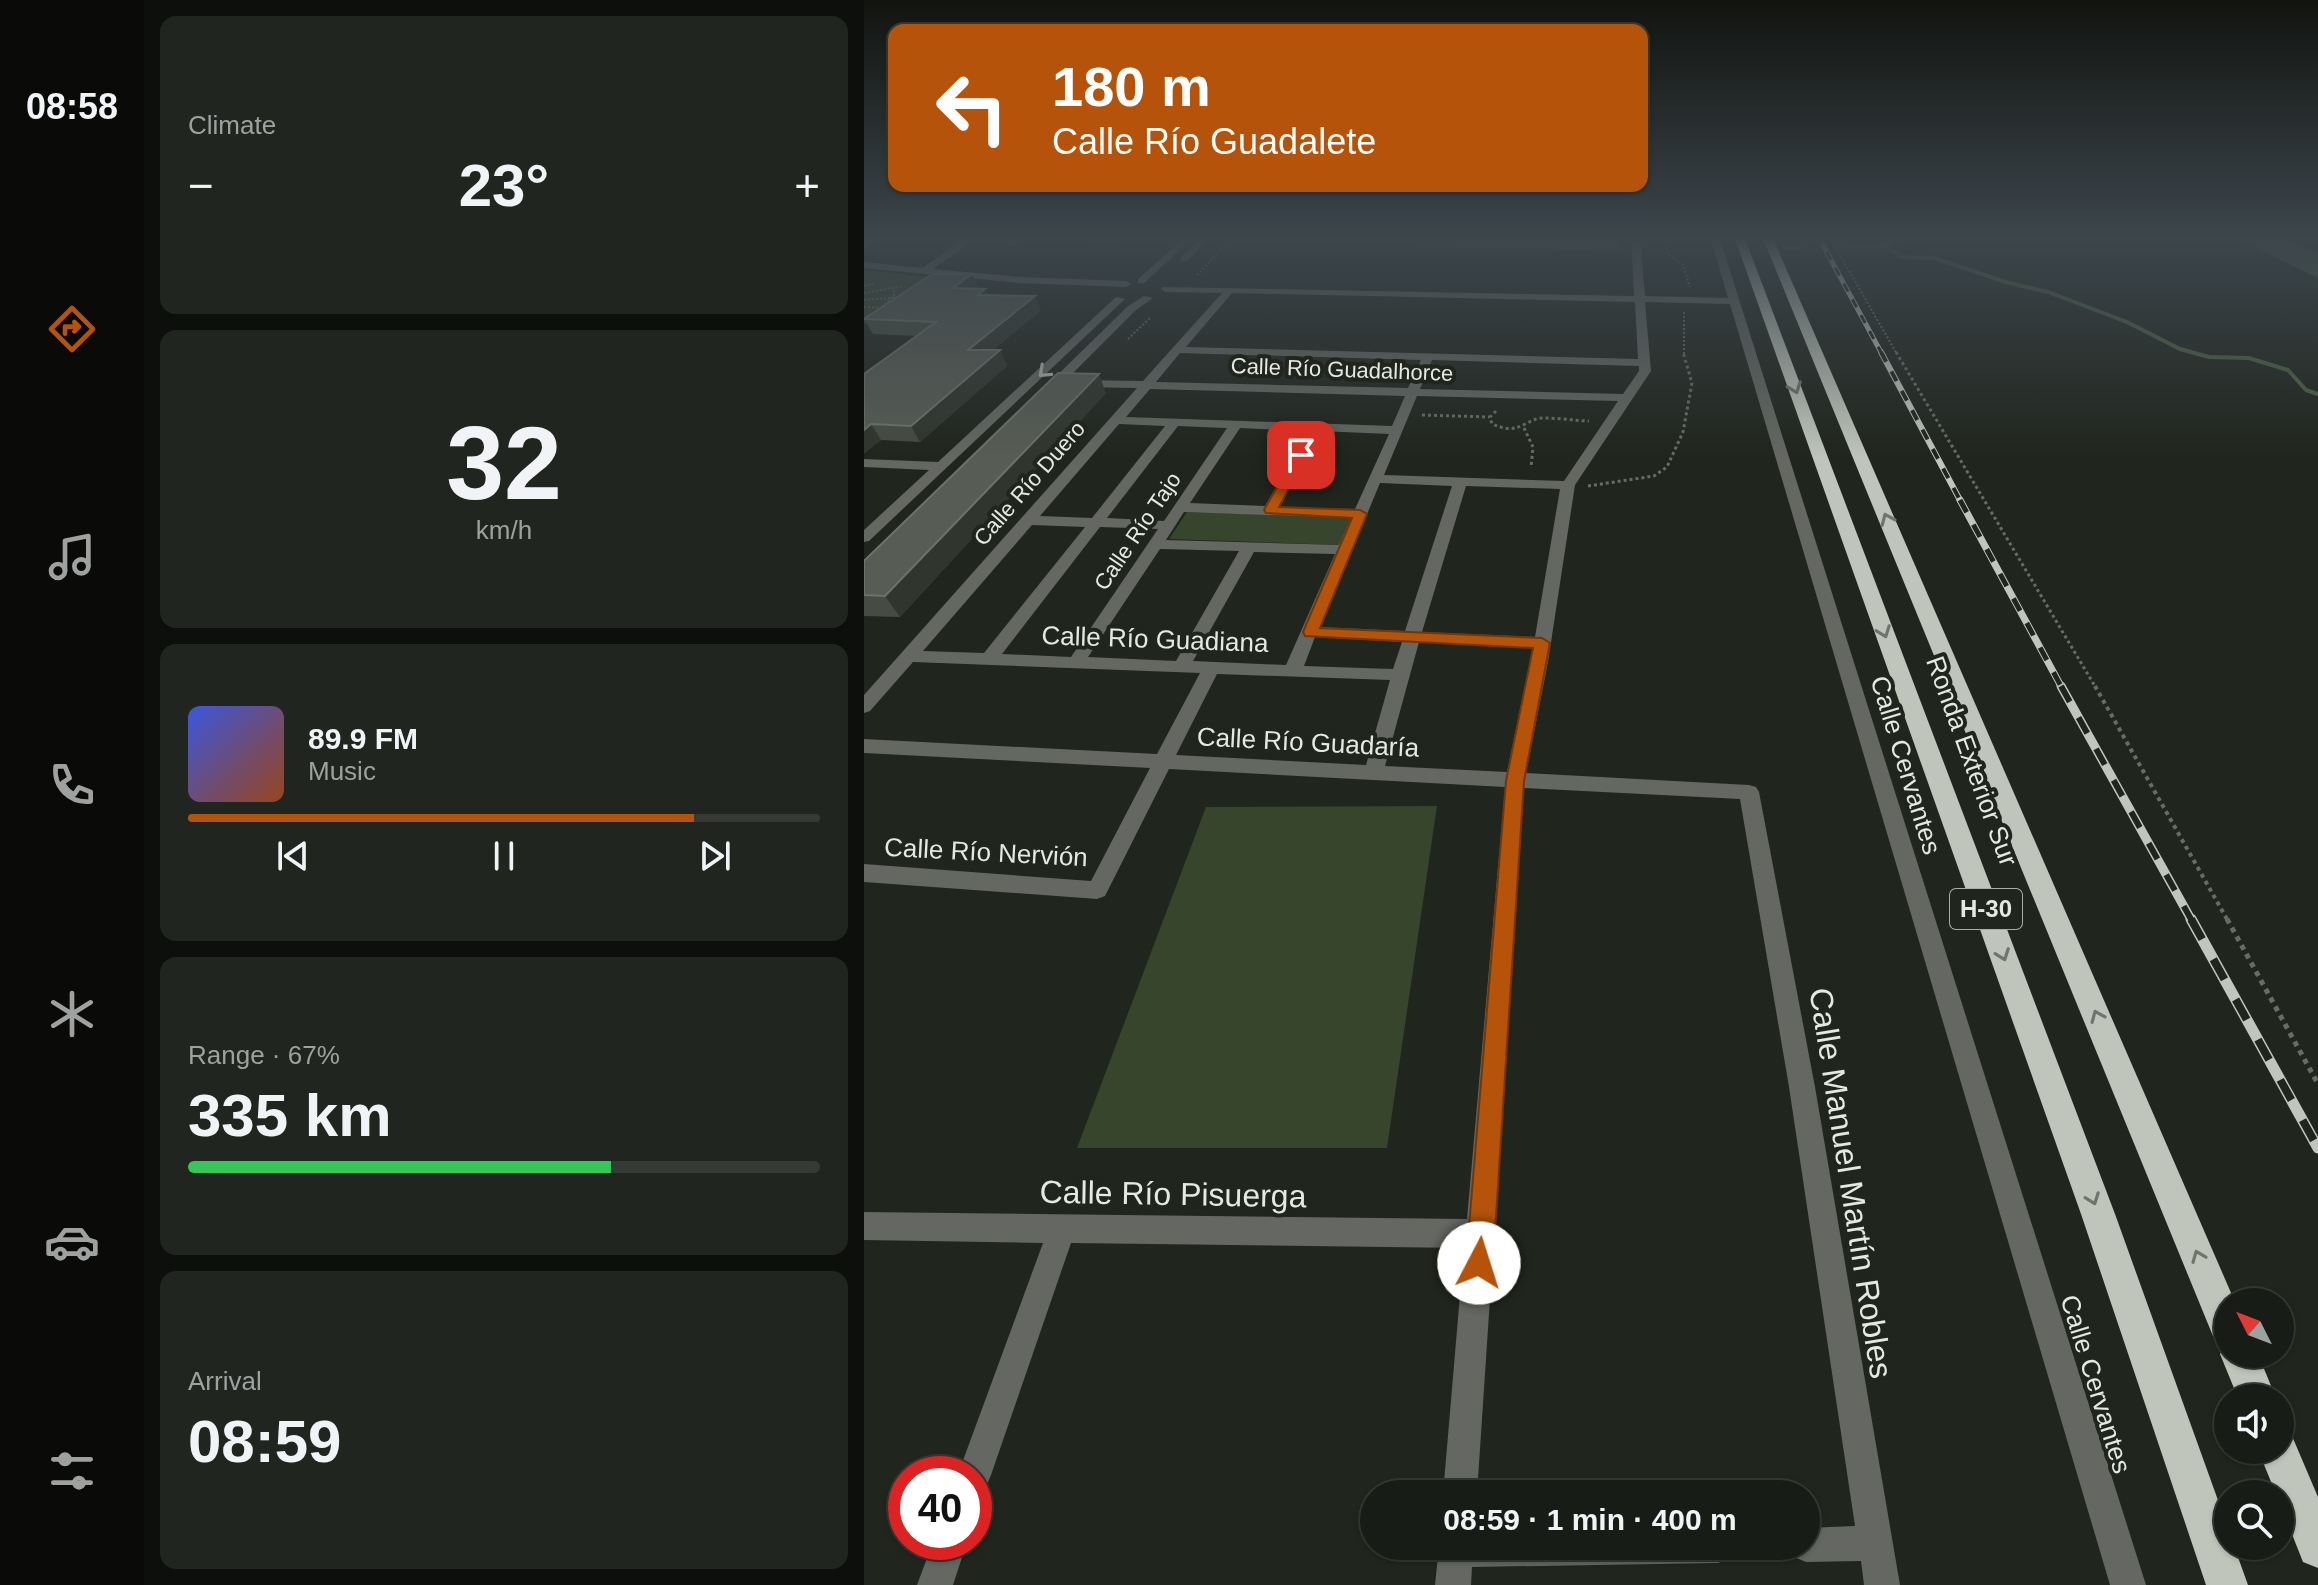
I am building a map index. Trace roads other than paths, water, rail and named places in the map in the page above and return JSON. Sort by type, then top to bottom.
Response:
[{"type":"highway","name":"Ronda Exterior Sur","points":[[1766,310],[2098,1214],[2227,1585]]},
{"type":"highway","name":"Ronda Exterior Sur","points":[[1798,310],[2214,1295]]},
{"type":"highway","points":[[2284,1464],[2318,1547]]},
{"type":"street","points":[[864,538],[1102,310]]},
{"type":"street","points":[[1036,403],[1130,310]]},
{"type":"street","name":"Calle Río Duero","points":[[864,707],[1212,310]]},
{"type":"street","points":[[1461,1480],[1515,781],[1541,653],[1568,485],[1645,371],[1640,310]]},
{"type":"street","name":"Calle Cervantes","points":[[1737,310],[2128,1585]]},
{"type":"street","points":[[1177,350],[1646,363]]},
{"type":"street","points":[[1293,670],[1428,357]]},
{"type":"street","name":"Calle Río Guadalhorce","points":[[1057,382],[1627,398]]},
{"type":"street","points":[[1113,420],[1396,430]]},
{"type":"street","points":[[989,659],[1175,422]]},
{"type":"street","name":"Calle Río Tajo","points":[[1076,662],[1236,424]]},
{"type":"street","points":[[1270,510],[1316,427]]},
{"type":"street","points":[[864,463],[942,466]]},
{"type":"street","points":[[1375,479],[1568,485]]},
{"type":"street","points":[[1374,772],[1400,675],[1460,482]]},
{"type":"street","points":[[1179,507],[1360,514]]},
{"type":"street","points":[[1026,520],[1166,525]]},
{"type":"street","points":[[1156,544],[1345,550]]},
{"type":"street","points":[[1182,666],[1249,547]]},
{"type":"street","points":[[1311,632],[1414,638],[1541,653]]},
{"type":"street","name":"Calle Río Guadiana","points":[[908,656],[1400,675]]},
{"type":"street","name":"Calle Río Nervión","points":[[864,873],[1097,890],[1212,667]]},
{"type":"street","name":"Calle Río Guadaría","points":[[864,746],[1749,792]]},
{"type":"street","name":"Calle Manuel Martín Robles","points":[[1749,792],[1802,1087],[1882,1585]]},
{"type":"street","name":"Calle Río Pisuerga","points":[[864,1226],[1482,1234]]},
{"type":"street","points":[[981,1456],[1062,1229]]},
{"type":"street","points":[[1820,1545],[1875,1543]]},
{"type":"street","points":[[935,1585],[944,1560]]},
{"type":"street","points":[[1453,1585],[1455,1560]]},
{"type":"waterway","points":[[2095,310],[2180,349],[2209,357],[2249,358],[2288,370],[2306,390],[2318,394]]},
{"type":"railway","points":[[1858,310],[1882,354]]},
{"type":"railway","points":[[1881,352],[1961,502]]},
{"type":"railway","points":[[1960,500],[2062,688]]},
{"type":"railway","points":[[2061,686],[2192,921]]},
{"type":"railway","points":[[2191,919],[2318,1148]]}]
